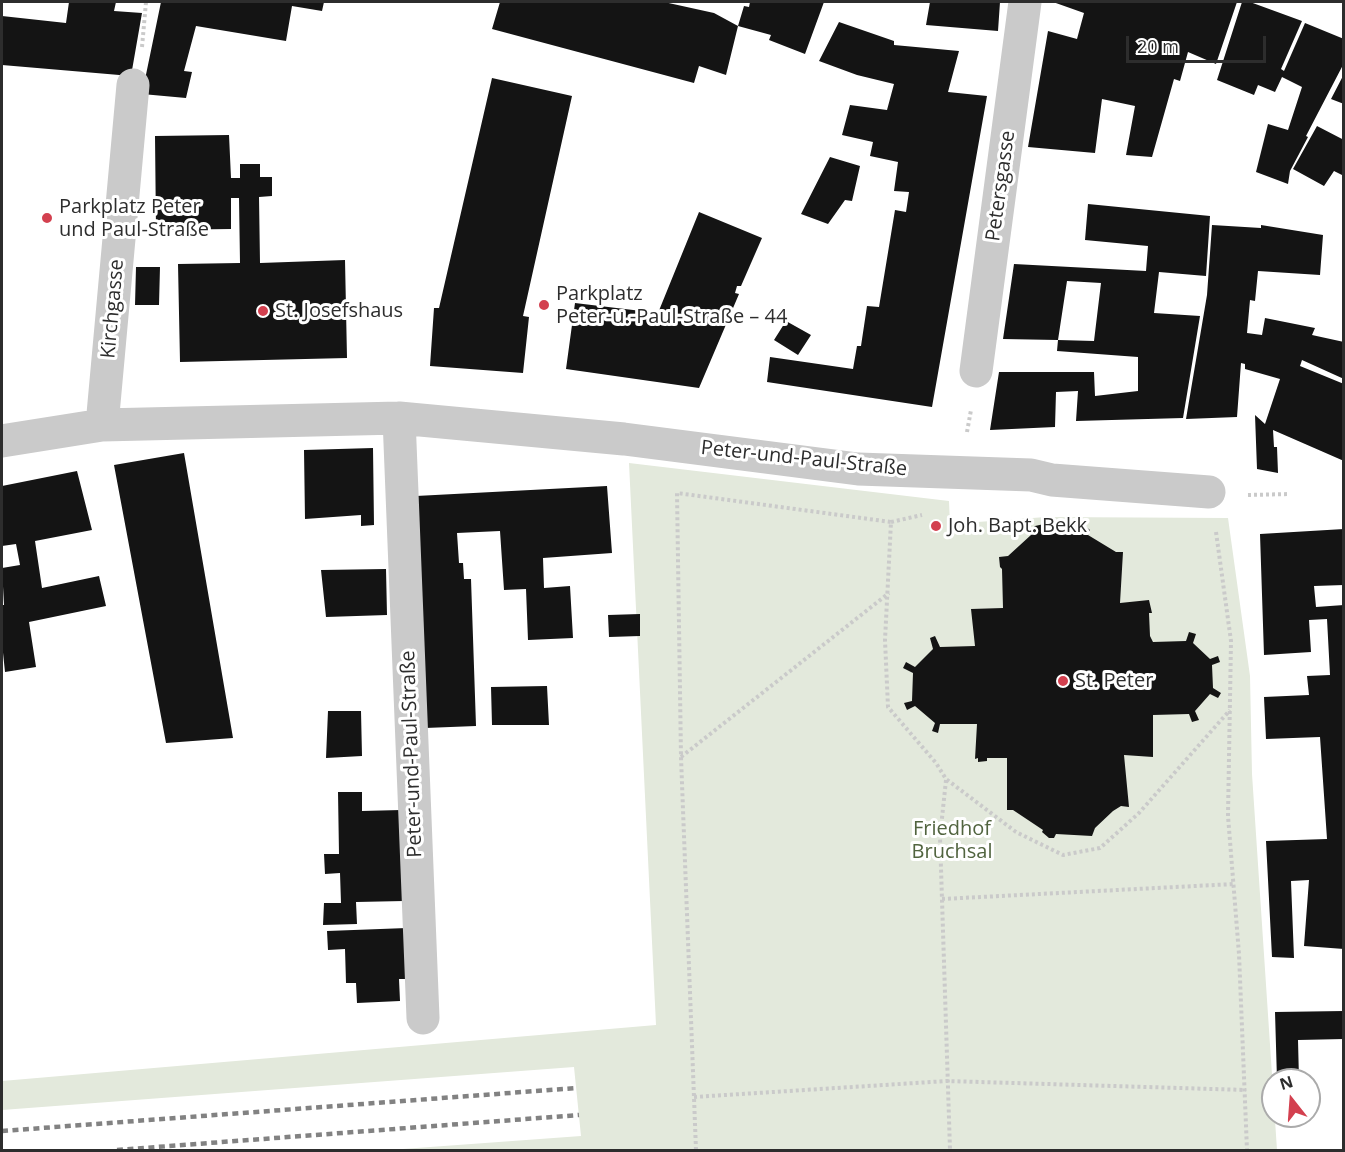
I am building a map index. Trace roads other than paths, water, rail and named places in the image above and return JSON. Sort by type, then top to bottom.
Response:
[{"type":"street","name":"Petersgasse","points":[[976,370],[1025,2]]},
{"type":"street","name":"Kirchgasse","points":[[102,425],[133,85]]},
{"type":"street","name":"Peter-und-Paul-Straße","points":[[399,418],[423,1018]]},
{"type":"street","name":"Peter-und-Paul-Straße","points":[[2,441],[102,425],[399,418],[624,439],[858,469],[1031,475],[1052,480],[1209,492]]},
{"type":"railway","points":[[2,1131],[576,1088]]},
{"type":"railway","points":[[117,1150],[579,1115]]},
{"type":"place","name":"Parkplatz Peter und Paul-Straße","points":[[47,218]]},
{"type":"place","name":"Parkplatz Peter-u.-Paul-Straße – 44","points":[[544,305]]},
{"type":"place","name":"St. Josefshaus","points":[[263,311]]},
{"type":"place","name":"Joh. Bapt. Bekk","points":[[936,526]]},
{"type":"place","name":"St. Peter","points":[[1063,681]]},
{"type":"park label","name":"Friedhof Bruchsal","points":[[952,840]]}]
